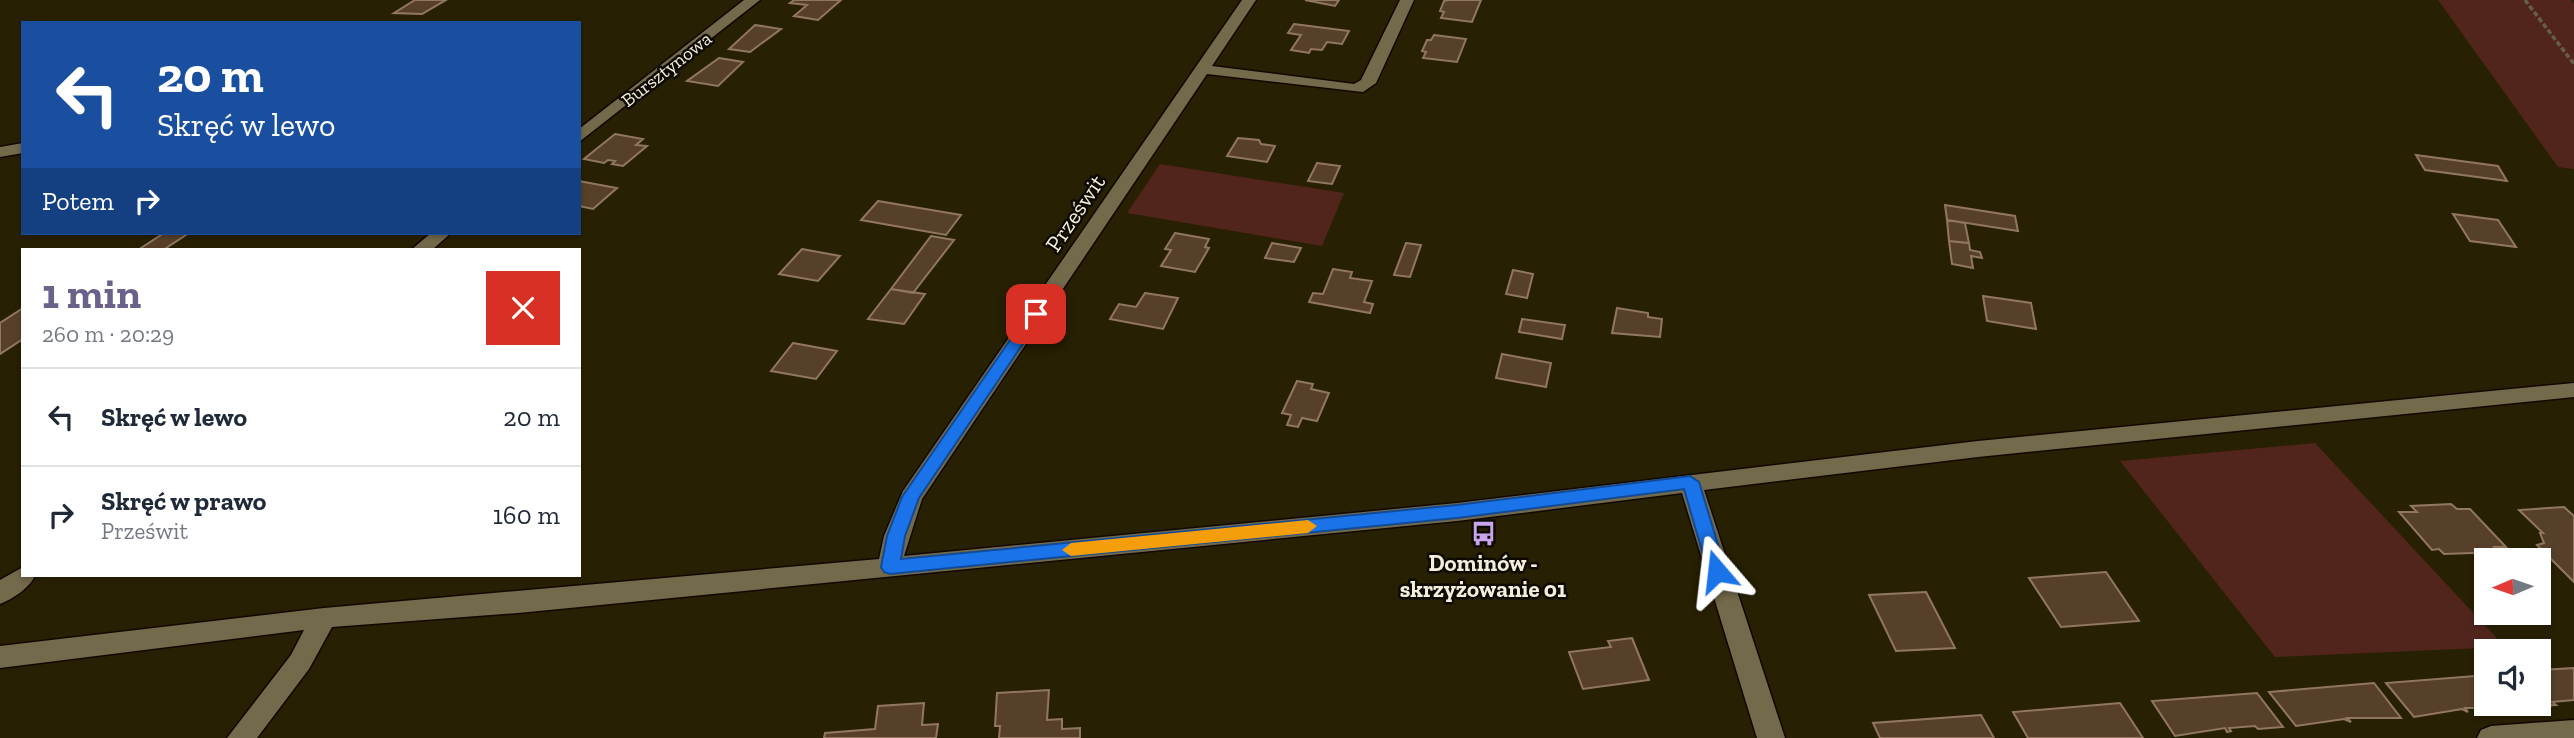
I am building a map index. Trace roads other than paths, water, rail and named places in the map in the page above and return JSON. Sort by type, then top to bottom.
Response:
[{"type":"street","name":"Bursztynowa","points":[[581,135],[753,0]]},
{"type":"street","name":"Prześwit","points":[[890,567],[896,536],[911,497],[1249,0]]},
{"type":"street","points":[[1202,69],[1357,89],[1368,83],[1407,0]]},
{"type":"street","points":[[0,152],[21,148]]},
{"type":"street","points":[[423,248],[439,235]]},
{"type":"street","points":[[439,248],[455,235]]},
{"type":"street","points":[[0,657],[324,618],[1457,512],[1978,449],[2574,390]]},
{"type":"street","points":[[1690,482],[1771,738]]},
{"type":"street","points":[[0,585],[21,569]]},
{"type":"street","points":[[0,594],[22,577]]},
{"type":"street","points":[[241,738],[300,662],[324,618]]},
{"type":"street","points":[[2491,738],[2574,732]]},
{"type":"place","name":"Dominów - skrzyżowanie 01","points":[[1483,533]]}]
